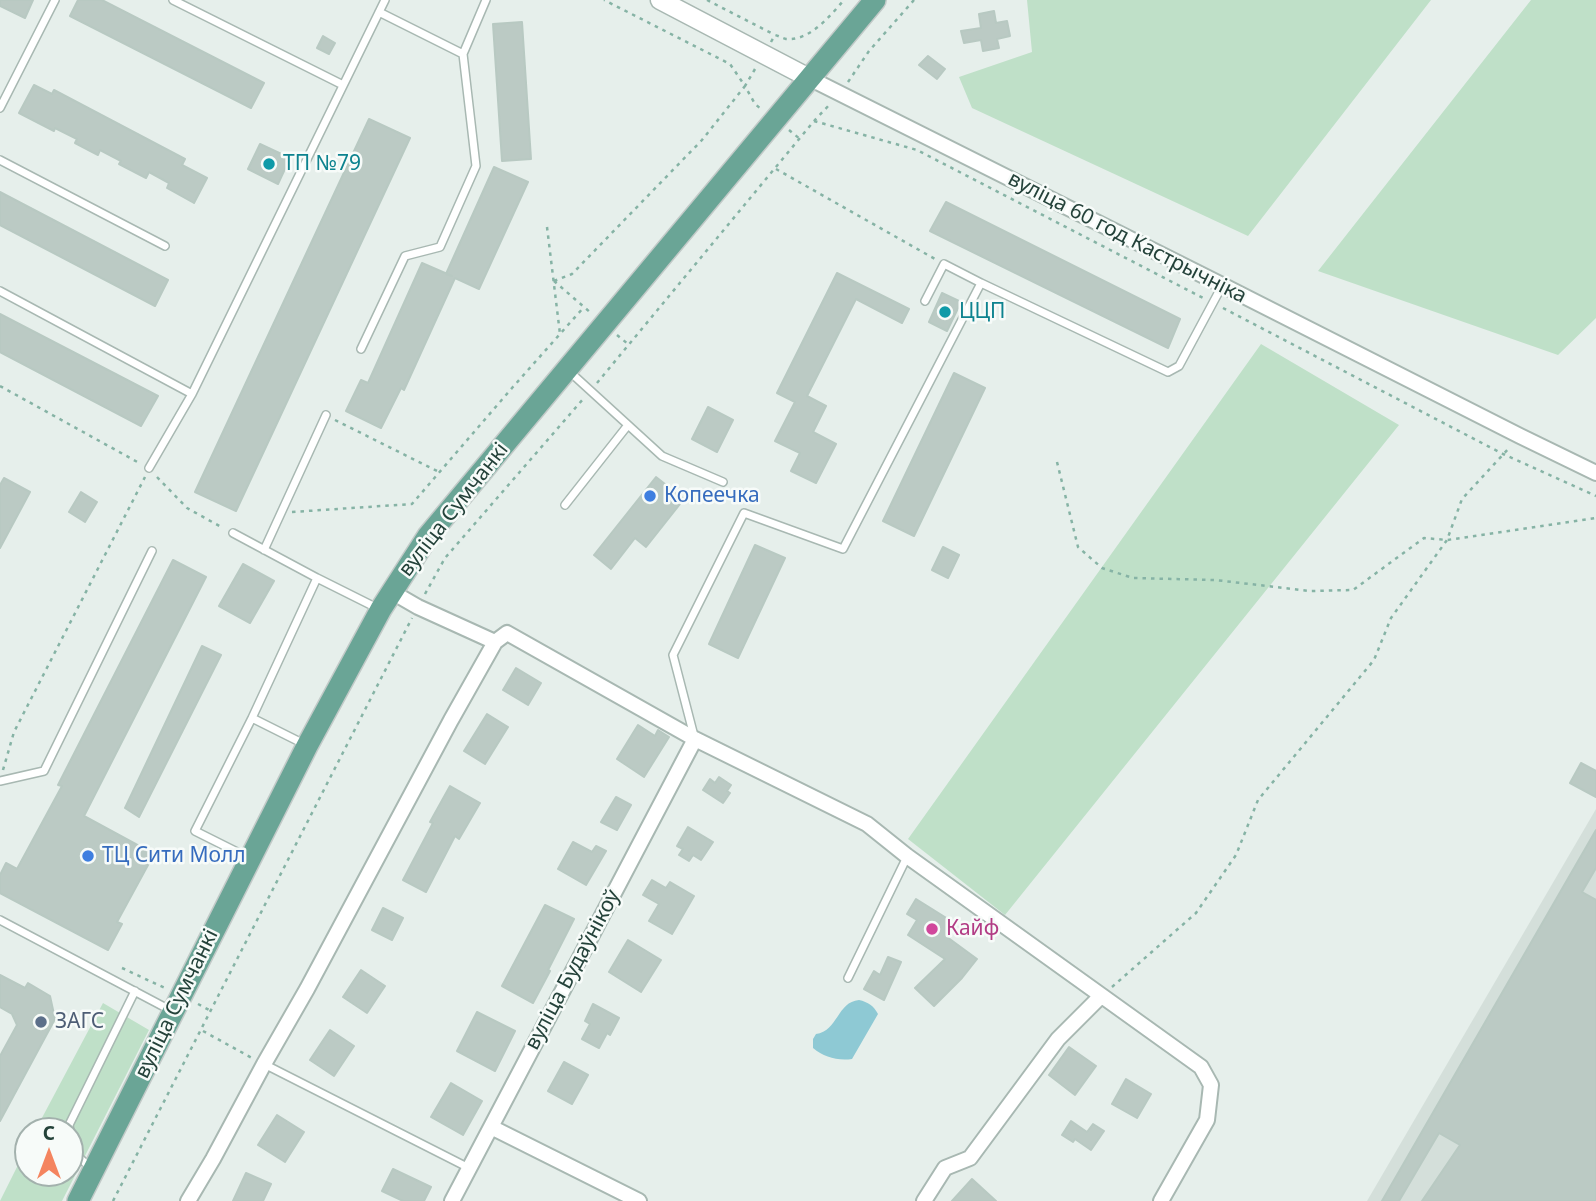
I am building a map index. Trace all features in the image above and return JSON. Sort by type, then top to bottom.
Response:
[{"type":"main road","name":"вуліца Сумчанкі","points":[[78,1201],[307,746],[386,601],[428,537],[875,0]]},
{"type":"street","name":"вуліца 60 год Кастрычніка","points":[[660,0],[839,94],[1596,473]]},
{"type":"street","points":[[386,601],[418,607],[495,642]]},
{"type":"street","points":[[188,1201],[214,1159],[495,642],[507,633],[695,739],[867,824],[907,856],[1201,1067],[1212,1085],[1207,1120],[1161,1201]]},
{"type":"street","name":"вуліца Будаўнікоў","points":[[452,1201],[695,739]]},
{"type":"street","points":[[925,1201],[946,1168],[970,1158],[1058,1039],[1101,996]]},
{"type":"street","points":[[491,1127],[639,1201]]},
{"type":"lane","points":[[0,108],[55,0]]},
{"type":"lane","points":[[173,0],[343,85]]},
{"type":"lane","points":[[149,468],[192,394],[385,0]]},
{"type":"lane","points":[[361,349],[405,256],[440,247],[477,166],[463,54],[486,0]]},
{"type":"lane","points":[[379,12],[463,54]]},
{"type":"lane","points":[[0,160],[164,246]]},
{"type":"lane","points":[[925,301],[944,264],[1168,372],[1179,366],[1223,285]]},
{"type":"lane","points":[[695,739],[673,655],[744,513],[843,549],[981,284]]},
{"type":"lane","points":[[0,291],[192,394]]},
{"type":"lane","points":[[566,369],[662,456],[723,482]]},
{"type":"lane","points":[[264,550],[326,415]]},
{"type":"lane","points":[[565,505],[628,425]]},
{"type":"lane","points":[[233,533],[317,578],[386,601]]},
{"type":"lane","points":[[0,781],[44,771],[152,551]]},
{"type":"lane","points":[[249,858],[195,831],[252,718],[317,578]]},
{"type":"lane","points":[[252,718],[307,746]]},
{"type":"lane","points":[[848,978],[907,856]]},
{"type":"lane","points":[[0,920],[173,1011]]},
{"type":"lane","points":[[73,1117],[135,991]]},
{"type":"lane","points":[[264,1064],[469,1168]]},
{"type":"lane","points":[[84,1161],[93,1169]]},
{"type":"path","points":[[554,281],[572,274],[702,140],[745,86],[730,64],[604,0]]},
{"type":"path","points":[[708,0],[775,35]]},
{"type":"path","points":[[829,18],[844,0]]},
{"type":"path","points":[[113,1201],[418,607],[446,558],[590,391],[839,94],[869,51],[914,0]]},
{"type":"path","points":[[776,169],[944,264]]},
{"type":"path","points":[[547,227],[560,334]]},
{"type":"path","points":[[281,513],[412,504],[584,307],[554,281]]},
{"type":"path","points":[[0,386],[149,468],[187,508],[233,533]]},
{"type":"path","points":[[326,415],[439,472]]},
{"type":"path","points":[[1101,996],[1196,913],[1236,855],[1258,800],[1374,660],[1391,618],[1447,540],[1462,499],[1520,436]]},
{"type":"path","points":[[1057,461],[1078,547],[1102,568],[1133,578],[1215,580],[1310,591],[1353,590],[1424,538],[1447,540],[1596,518]]},
{"type":"path","points":[[0,781],[14,732],[149,468]]},
{"type":"path","points":[[201,1030],[264,1064]]},
{"type":"shaded area","points":[[1596,809],[1596,1201],[1367,1201]]},
{"type":"green space","points":[[1027,0],[1431,0],[1248,236],[972,108],[959,77],[1032,52]]},
{"type":"green space","points":[[1531,0],[1596,0],[1596,318],[1558,355],[1318,271]]},
{"type":"green space","points":[[1261,344],[1399,425],[1005,915],[908,839]]},
{"type":"green space","points":[[103,1003],[149,1030],[84,1158],[84,1117],[42,1117]]},
{"type":"green space","points":[[14,1173],[14,1187],[69,1187],[62,1201],[0,1201]]},
{"type":"water","points":[[859,1000],[870,1005],[878,1014],[852,1059],[831,1058],[813,1048],[816,1034],[829,1028],[846,1006]]},
{"type":"building","points":[[0,0],[33,0],[25,18],[0,6]]},
{"type":"building","points":[[78,0],[102,0],[264,83],[251,108],[70,16]]},
{"type":"building","points":[[994,11],[996,23],[1007,21],[1010,36],[997,39],[999,48],[983,51],[981,40],[964,43],[961,31],[981,28],[979,14]]},
{"type":"building","points":[[522,22],[531,159],[502,161],[493,24]]},
{"type":"building","points":[[323,36],[335,43],[329,54],[317,48]]},
{"type":"building","points":[[928,56],[945,69],[937,79],[919,65]]},
{"type":"building","points":[[34,85],[52,94],[54,90],[185,159],[182,165],[207,178],[194,203],[167,188],[169,183],[149,172],[146,178],[100,150],[98,155],[75,143],[77,139],[55,128],[54,131],[19,113]]},
{"type":"building","points":[[369,119],[410,138],[236,511],[195,492]]},
{"type":"building","name":"ТП №79","points":[[260,144],[290,158],[278,184],[248,169]]},
{"type":"building","points":[[494,167],[528,182],[479,289],[455,278],[404,390],[401,388],[381,428],[346,411],[361,380],[368,383],[422,263],[446,273]]},
{"type":"building","points":[[0,192],[168,280],[155,306],[0,225]]},
{"type":"building","points":[[946,202],[1180,319],[1168,348],[930,231]]},
{"type":"building","points":[[837,273],[909,309],[902,323],[856,299],[807,396],[826,406],[813,432],[836,444],[816,483],[791,471],[800,453],[775,441],[795,402],[777,393]]},
{"type":"building","name":"ЦЦП","points":[[942,293],[961,302],[947,331],[929,322]]},
{"type":"building","points":[[0,314],[158,396],[141,426],[0,352]]},
{"type":"building","points":[[954,373],[985,388],[914,536],[883,521]]},
{"type":"building","points":[[708,407],[733,420],[717,452],[692,439]]},
{"type":"building","points":[[656,477],[684,499],[646,547],[635,538],[611,569],[594,555]]},
{"type":"building","points":[[4,478],[30,492],[0,548],[0,485]]},
{"type":"building","points":[[81,492],[97,502],[85,522],[69,512]]},
{"type":"building","points":[[755,545],[785,558],[738,658],[709,644]]},
{"type":"building","points":[[943,547],[959,555],[948,578],[932,570]]},
{"type":"building","points":[[173,560],[206,577],[84,816],[154,854],[117,922],[122,924],[108,950],[0,893],[0,875],[6,863],[17,869],[62,786],[58,785]]},
{"type":"building","points":[[243,564],[274,581],[250,623],[219,606]]},
{"type":"building","points":[[202,646],[221,655],[139,817],[125,808]]},
{"type":"building","points":[[516,668],[541,683],[528,705],[503,690]]},
{"type":"building","points":[[487,714],[508,727],[485,764],[464,751]]},
{"type":"building","points":[[638,725],[655,736],[658,730],[669,737],[644,777],[617,759]]},
{"type":"building","points":[[1581,763],[1596,771],[1596,797],[1570,783]]},
{"type":"building","points":[[719,777],[731,785],[727,791],[730,793],[723,803],[703,790],[710,779],[715,783]]},
{"type":"building","points":[[450,786],[480,803],[459,839],[455,836],[426,892],[403,880]]},
{"type":"building","points":[[616,797],[631,805],[617,830],[601,822]]},
{"type":"building","points":[[688,827],[713,842],[701,860],[693,855],[689,861],[679,855],[683,849],[677,846]]},
{"type":"building","points":[[1596,830],[1596,868],[1582,892],[1596,900],[1596,1201],[1422,1201],[1460,1145],[1439,1133],[1399,1201],[1382,1201]]},
{"type":"building","points":[[573,842],[592,852],[596,846],[606,851],[586,885],[558,869]]},
{"type":"building","points":[[652,880],[666,888],[670,882],[694,896],[672,934],[649,921],[659,904],[643,895]]},
{"type":"building","points":[[916,899],[956,924],[947,937],[977,959],[934,1006],[915,988],[945,959],[908,935],[917,920],[907,914]]},
{"type":"building","points":[[545,905],[574,919],[533,1003],[502,986]]},
{"type":"building","points":[[383,908],[403,918],[392,940],[372,930]]},
{"type":"building","points":[[628,940],[661,960],[641,992],[609,972]]},
{"type":"building","points":[[888,957],[901,962],[884,1000],[864,989],[874,971],[880,975]]},
{"type":"building","points":[[361,970],[385,986],[367,1013],[343,997]]},
{"type":"building","points":[[0,975],[25,988],[28,983],[50,996],[55,1019],[0,1121],[0,1056],[17,1025],[12,1014],[0,1007]]},
{"type":"building","points":[[593,1004],[619,1018],[599,1048],[582,1039],[590,1024],[585,1021]]},
{"type":"building","points":[[477,1012],[515,1031],[495,1071],[457,1051]]},
{"type":"building","points":[[330,1030],[354,1046],[334,1076],[310,1060]]},
{"type":"building","points":[[1069,1047],[1096,1066],[1075,1095],[1049,1075]]},
{"type":"building","points":[[564,1062],[588,1075],[572,1104],[548,1091]]},
{"type":"building","points":[[1126,1079],[1151,1094],[1137,1118],[1112,1104]]},
{"type":"building","points":[[451,1083],[482,1101],[463,1135],[431,1117]]},
{"type":"building","points":[[277,1115],[304,1132],[285,1162],[258,1145]]},
{"type":"building","points":[[1071,1121],[1087,1132],[1093,1124],[1104,1131],[1091,1150],[1075,1139],[1073,1142],[1062,1135]]},
{"type":"building","points":[[393,1169],[431,1187],[424,1201],[403,1201],[382,1191]]},
{"type":"building","points":[[246,1173],[271,1184],[263,1201],[233,1201]]},
{"type":"building","points":[[972,1179],[996,1201],[952,1201]]},
{"type":"place","name":"ТП №79","points":[[269,164]]},
{"type":"place","name":"ЦЦП","points":[[945,312]]},
{"type":"place","name":"Копеечка","points":[[650,496]]},
{"type":"place","name":"ТЦ Сити Молл","points":[[88,856]]},
{"type":"place","name":"Кайф","points":[[932,929]]},
{"type":"place","name":"ЗАГС","points":[[41,1022]]}]
